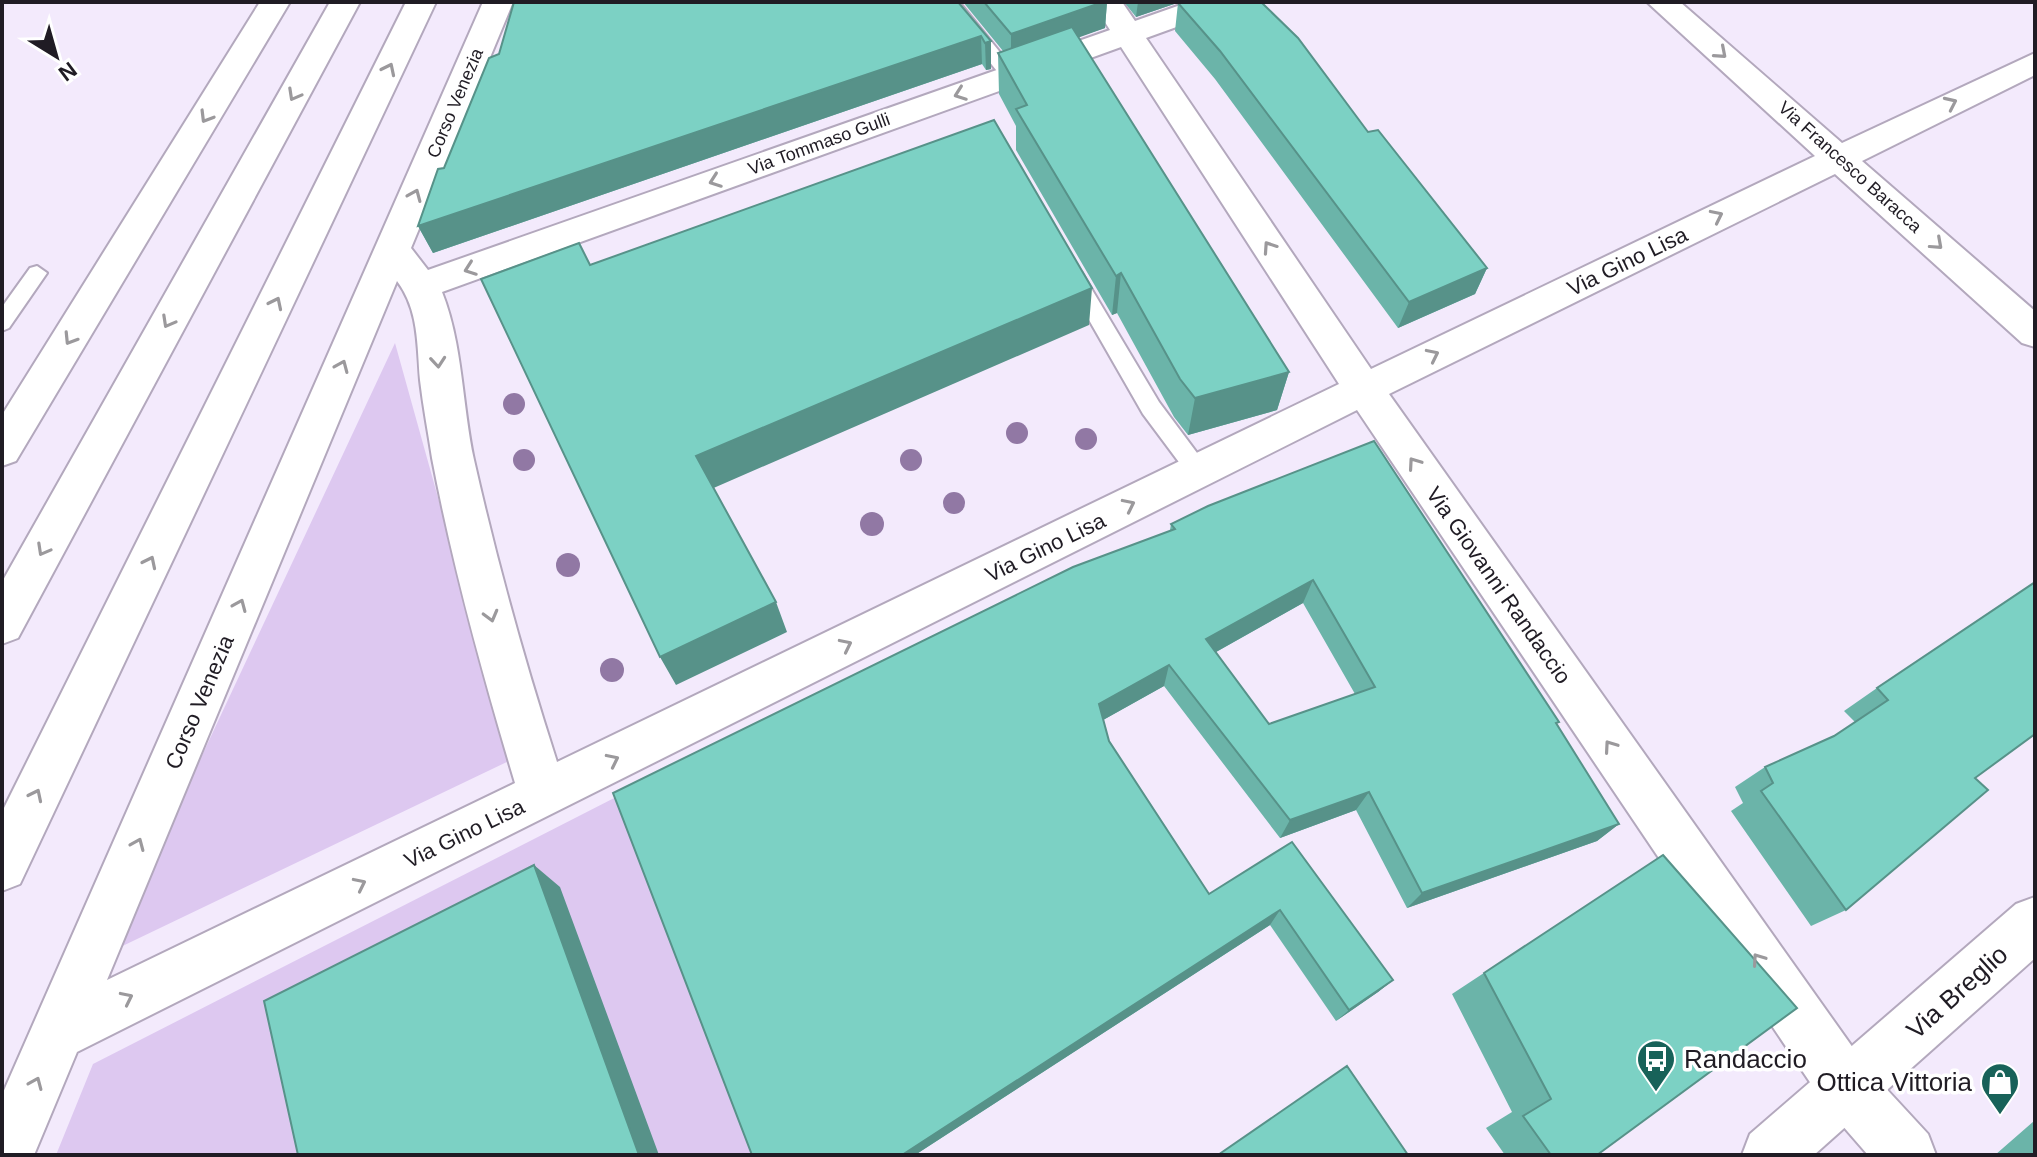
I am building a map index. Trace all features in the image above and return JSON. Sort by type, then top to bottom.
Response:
[{"type":"street","points":[[2,450],[275,2]]},
{"type":"street","points":[[2,624],[345,2]]},
{"type":"street","points":[[2,866],[421,2]]},
{"type":"street","name":"Corso Venezia","points":[[5,1155],[498,2]]},
{"type":"street","name":"Via Tommaso Gulli","points":[[421,286],[1010,76],[1117,18],[1218,2]]},
{"type":"street","name":"Via Francesco Baracca","points":[[1662,2],[2035,333]]},
{"type":"street","name":"Via Giovanni Randaccio","points":[[1117,18],[1364,390],[1848,1089],[1907,1155]]},
{"type":"street","name":"Via Gino Lisa","points":[[57,1033],[2035,63]]},
{"type":"street","points":[[392,249],[421,286],[435,323],[440,380],[453,458],[476,560],[509,685],[543,794]]},
{"type":"street","name":"Via Breglio","points":[[1771,1155],[2035,923]]},
{"type":"lane","points":[[950,2],[1010,76]]},
{"type":"lane","points":[[1067,262],[1151,408],[1198,471]]},
{"type":"lane","points":[[2,323],[37,273]]},
{"type":"shaded area","points":[[395,343],[511,760],[110,952]]},
{"type":"shaded area","points":[[624,793],[758,1155],[56,1155],[93,1064]]},
{"type":"building","points":[[514,2],[958,2],[991,41],[985,43],[981,36],[418,226],[438,169],[444,168],[489,58],[499,54]]},
{"type":"building","points":[[984,2],[1103,2],[1011,34]]},
{"type":"building","points":[[1261,2],[1298,38],[1368,132],[1378,130],[1487,268],[1409,302],[1220,51],[1178,3]]},
{"type":"building","points":[[1072,27],[1289,372],[1195,398],[1180,379],[1121,273],[1116,276],[1016,109],[1027,105],[998,53]]},
{"type":"building","points":[[994,120],[1092,288],[696,456],[776,602],[660,657],[481,279],[579,243],[590,265]]},
{"type":"building","points":[[1374,441],[1559,722],[1556,723],[1619,824],[1422,893],[1369,792],[1290,820],[1169,665],[1099,704],[1109,741],[1209,894],[1292,842],[1393,980],[1349,1010],[1280,910],[902,1155],[752,1155],[613,793],[1073,567],[1175,529],[1171,524],[1208,506]],"holes":[[[1313,580],[1375,687],[1269,724],[1206,639]]]},
{"type":"building","points":[[2035,582],[2035,734],[1975,778],[1988,790],[1846,910],[1761,791],[1773,783],[1765,767],[1834,736],[1888,700],[1877,688]]},
{"type":"building","points":[[1663,855],[1797,1008],[1597,1155],[1551,1155],[1523,1116],[1551,1099],[1484,973]]},
{"type":"building","points":[[534,865],[639,1155],[298,1155],[264,1001]]},
{"type":"building","points":[[1347,1066],[1408,1155],[1218,1155]]},
{"type":"place","name":"Randaccio","points":[[1656,1093]]},
{"type":"place","name":"Ottica Vittoria","points":[[2000,1116]]}]
